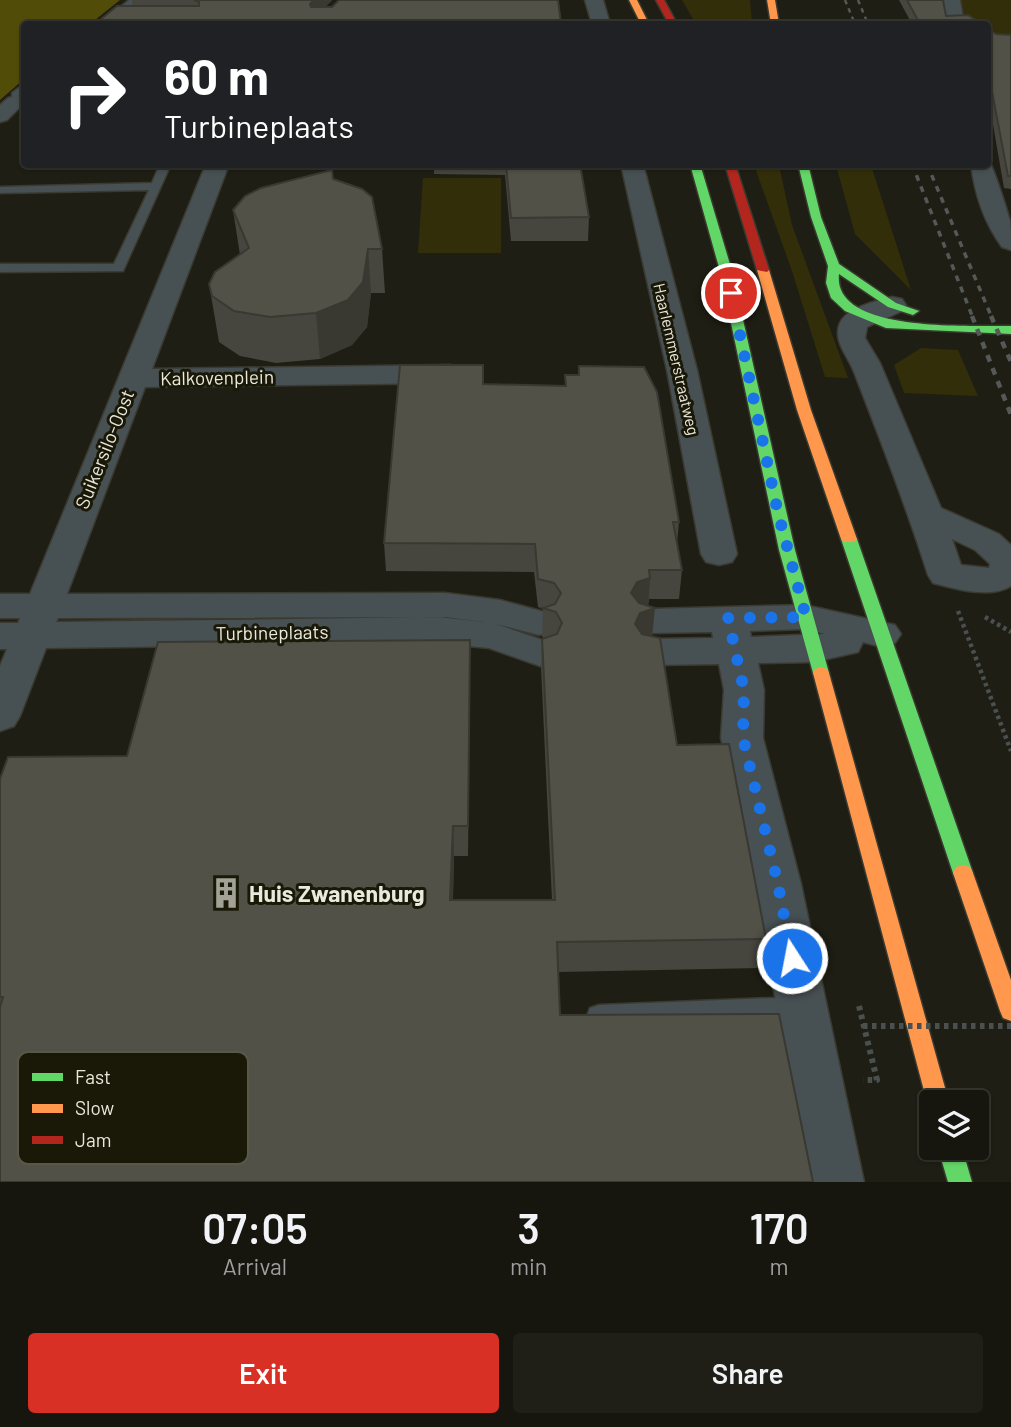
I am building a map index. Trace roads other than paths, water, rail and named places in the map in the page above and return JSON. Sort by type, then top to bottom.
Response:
[{"type":"main road","points":[[633,0],[644,21]]},
{"type":"main road","points":[[660,0],[671,21]]},
{"type":"main road","points":[[771,0],[774,21]]},
{"type":"main road","points":[[696,168],[741,335],[778,513],[935,1090]]},
{"type":"main road","points":[[731,168],[796,384],[1011,1011]]},
{"type":"main road","points":[[804,168],[816,217],[834,266],[880,315],[1011,319]]},
{"type":"main road","points":[[834,266],[832,283],[837,298],[849,310],[1011,330]]},
{"type":"main road","points":[[954,1160],[960,1182]]},
{"type":"street","points":[[594,0],[600,21]]},
{"type":"street","points":[[951,0],[954,21]]},
{"type":"street","name":"Suikersilo-Oost","points":[[0,716],[23,634],[132,378],[216,168]]},
{"type":"street","name":"Haarlemmerstraatweg","points":[[633,168],[680,363],[719,554]]},
{"type":"street","points":[[983,168],[986,191],[1007,229]]},
{"type":"street","points":[[880,315],[865,363],[926,514],[946,575],[993,581],[1005,574],[1009,562],[987,542],[926,514]]},
{"type":"street","name":"Kalkovenplein","points":[[132,378],[300,384],[477,374]]},
{"type":"street","name":"Turbineplaats","points":[[0,606],[23,634],[437,631],[540,638]]},
{"type":"street","points":[[731,634],[744,690],[743,738],[778,884],[836,1182]]},
{"type":"street","points":[[652,637],[882,634]]},
{"type":"lane","points":[[108,21],[134,0]]},
{"type":"lane","points":[[0,268],[119,268],[164,168]]},
{"type":"lane","points":[[0,184],[105,183],[120,186]]},
{"type":"lane","points":[[0,190],[156,186]]},
{"type":"lane","points":[[589,1016],[802,1008]]},
{"type":"railway","points":[[845,0],[854,21]]},
{"type":"railway","points":[[858,0],[867,21]]},
{"type":"railway","points":[[914,168],[973,318]]},
{"type":"railway","points":[[929,168],[992,318]]},
{"type":"railway","points":[[972,316],[1011,415]]},
{"type":"railway","points":[[991,316],[1011,362]]},
{"type":"place","name":"Huis Zwanenburg","points":[[226,893]]}]
